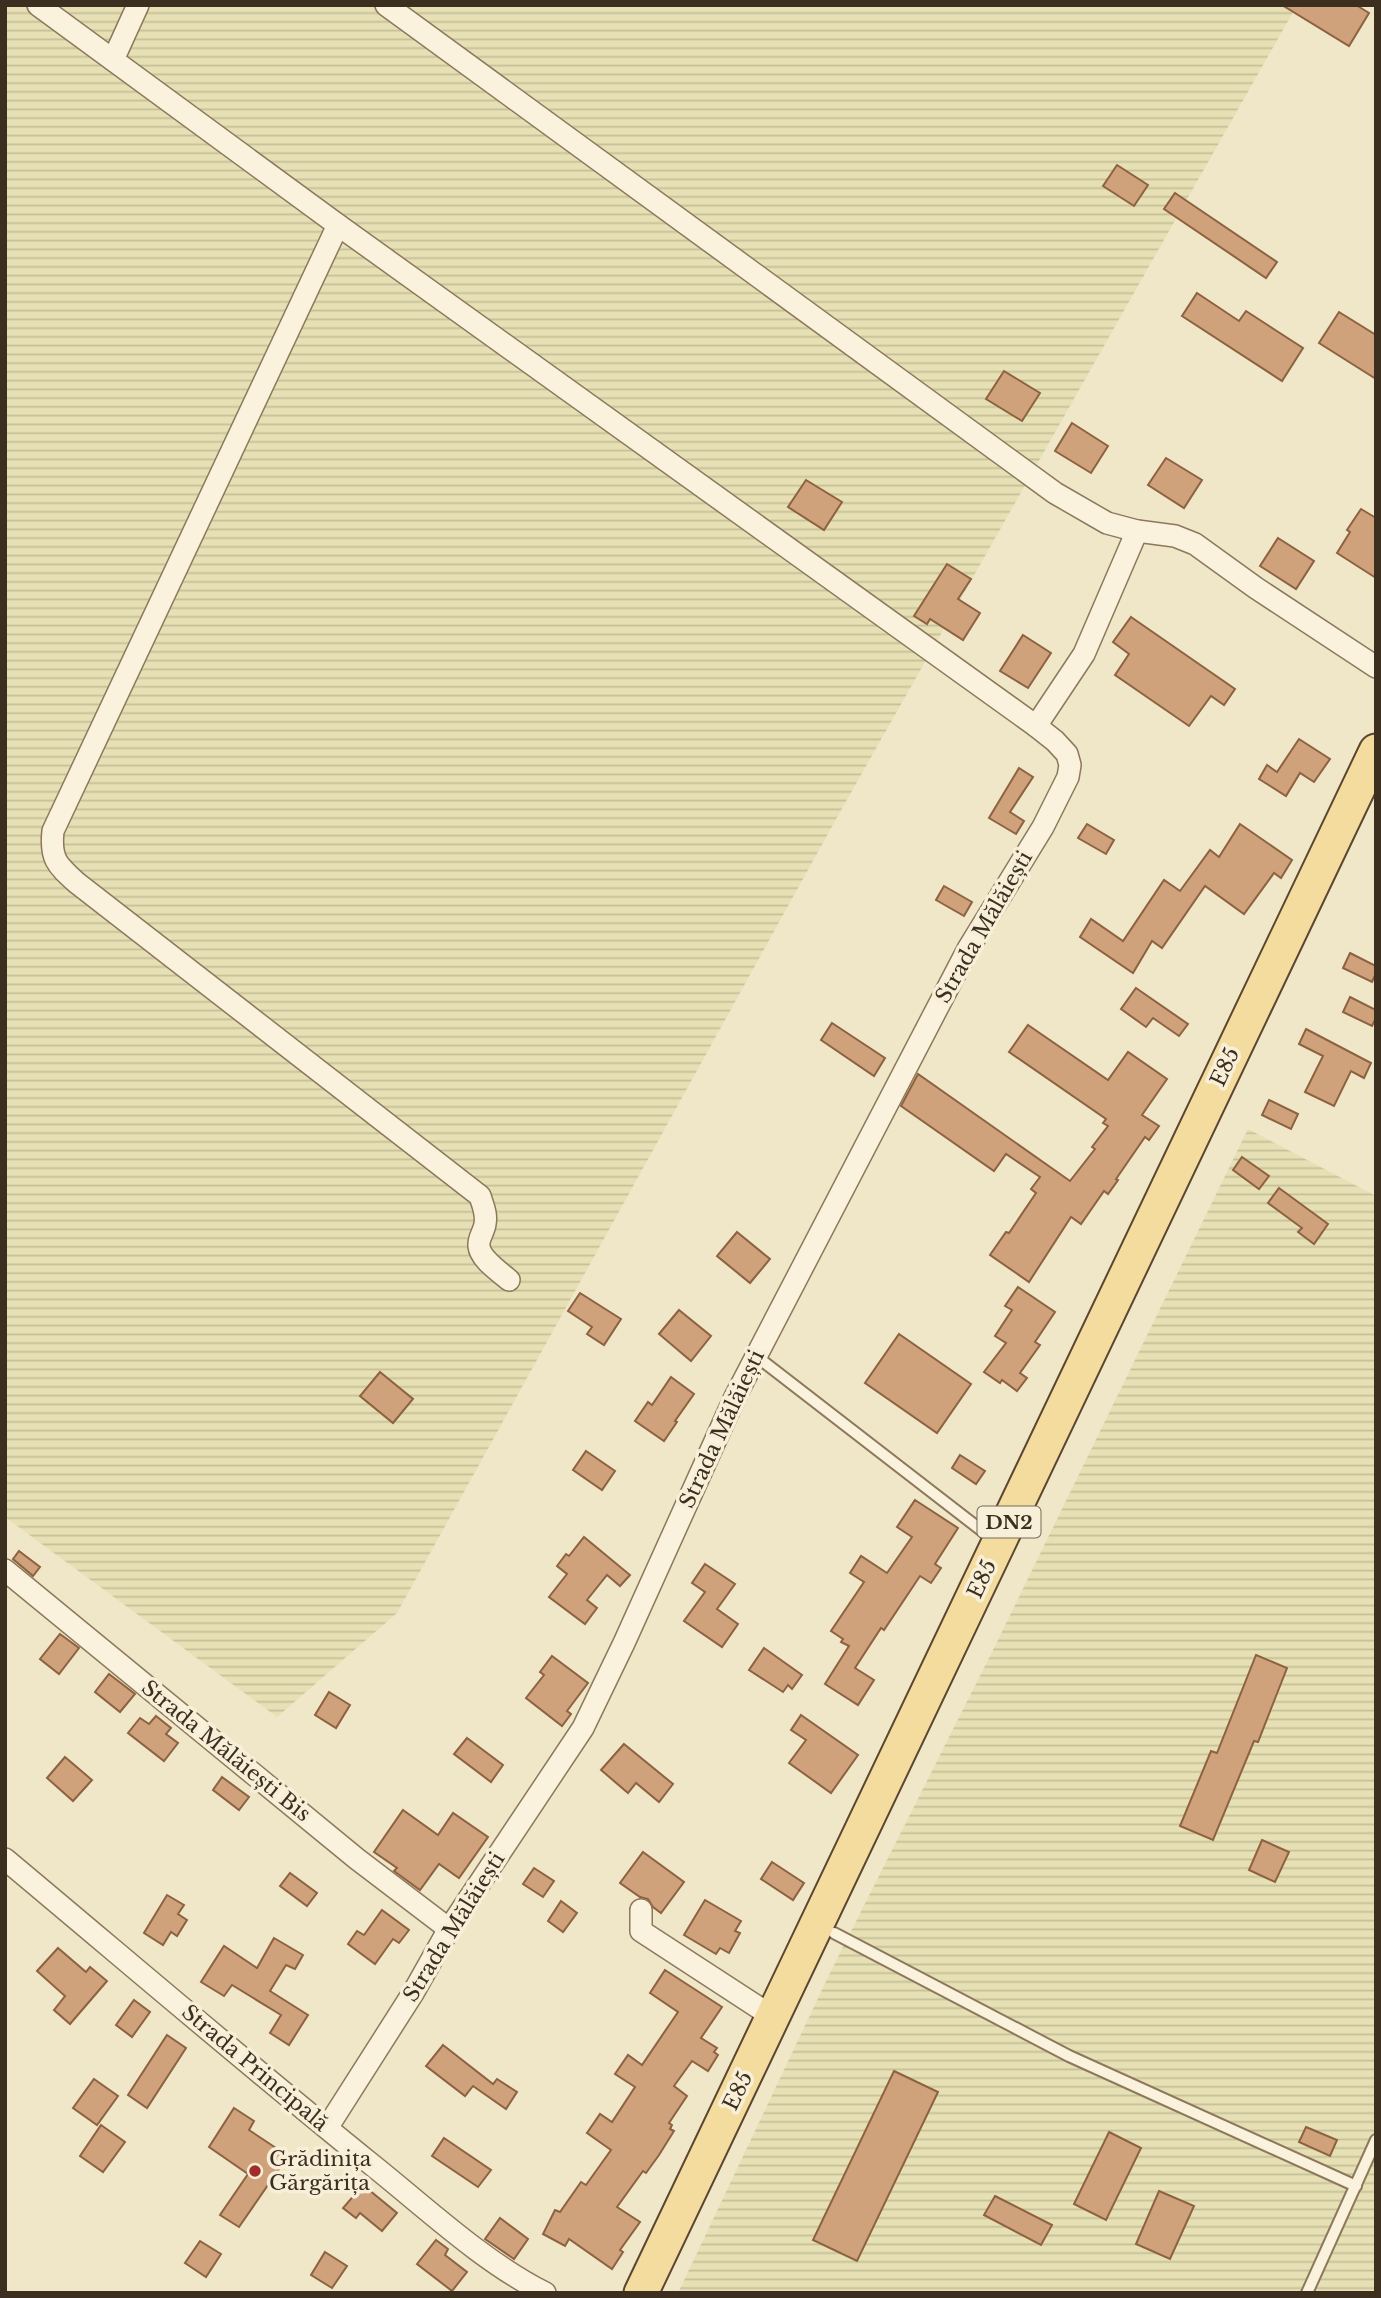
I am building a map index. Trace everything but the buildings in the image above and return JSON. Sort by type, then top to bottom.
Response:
[{"type":"main road","name":"E85","points":[[641,2293],[1376,751]]},
{"type":"main road","name":"E85","points":[[663,2293],[1376,798]]},
{"type":"street","name":"Strada Mălăiești","points":[[38,5],[338,225],[1036,726],[1067,754],[1070,765],[1068,777],[1043,827],[968,949],[735,1397],[583,1728],[449,1929],[413,1993],[327,2128]]},
{"type":"street","points":[[113,60],[138,5]]},
{"type":"street","points":[[386,5],[1055,493],[1107,523],[1137,531],[1175,536],[1195,544],[1256,588],[1376,667]]},
{"type":"street","points":[[338,225],[52,831],[51,848],[58,866],[78,883],[480,1196],[485,1213],[485,1226],[478,1247],[484,1257],[509,1280]]},
{"type":"street","points":[[1036,726],[1084,654],[1137,531]]},
{"type":"street","name":"Strada Mălăiești Bis","points":[[5,1570],[357,1859],[449,1929]]},
{"type":"street","name":"Strada Principală","points":[[5,1859],[327,2128],[478,2249],[520,2280],[545,2293]]},
{"type":"street","points":[[642,1910],[642,1931],[773,2017]]},
{"type":"lane","points":[[756,1356],[999,1544]]},
{"type":"lane","points":[[834,1933],[1069,2056],[1356,2186]]},
{"type":"lane","points":[[1307,2293],[1376,2140]]},
{"type":"shaded area","points":[[5,5],[1297,5],[840,812],[397,1613],[277,1717],[5,1517]]},
{"type":"shaded area","points":[[1248,1129],[1376,1196],[1376,2293],[678,2293],[830,1973],[992,1652]]},
{"type":"place","name":"Grădinița Gărgărița","points":[[255,2171]]}]
